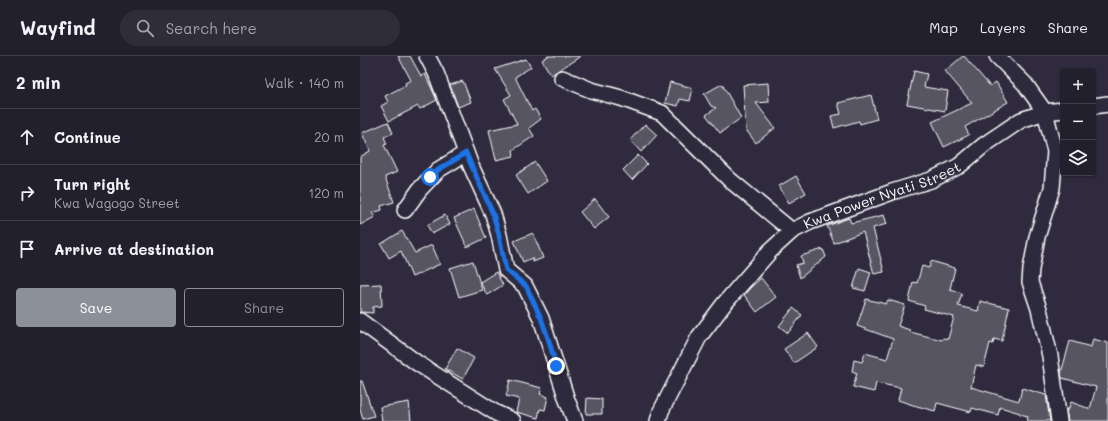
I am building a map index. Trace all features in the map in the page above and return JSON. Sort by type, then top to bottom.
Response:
[{"type":"street","points":[[427,56],[436,73],[466,153],[493,214],[506,270],[526,286],[541,318],[575,421]]},
{"type":"street","points":[[997,56],[1025,84],[1045,112],[1056,151],[1052,188],[1038,237],[1031,269],[1030,282],[1039,309],[1050,356],[1059,421]]},
{"type":"street","points":[[562,78],[590,90],[621,98],[662,113],[730,180],[792,231]]},
{"type":"street","points":[[1096,106],[1108,104]]},
{"type":"street","name":"Kwa Power Nyati Street","points":[[660,416],[699,337],[724,304],[765,257],[792,231],[810,222],[892,192],[932,180],[959,166],[984,145],[1021,120],[1045,112],[1060,110]]},
{"type":"street","points":[[405,210],[430,177],[438,170],[466,153]]},
{"type":"street","points":[[360,321],[417,363],[496,413],[514,421]]},
{"type":"street","points":[[647,421],[660,416]]},
{"type":"building","points":[[398,56],[410,56],[421,76],[425,74],[437,100],[420,109],[418,106],[389,121],[381,106],[388,102],[385,96],[406,85],[405,83],[411,80]]},
{"type":"building","points":[[548,56],[581,56],[551,75],[542,60]]},
{"type":"building","points":[[963,56],[990,86],[996,82],[1008,102],[965,127],[969,135],[944,147],[932,122],[972,103],[945,71]]},
{"type":"building","points":[[526,59],[531,67],[515,77],[532,111],[535,109],[541,119],[529,128],[534,136],[513,150],[514,156],[496,160],[489,130],[517,124],[504,99],[511,95],[495,69]]},
{"type":"building","points":[[914,71],[927,74],[924,87],[948,91],[945,111],[907,104]]},
{"type":"building","points":[[463,81],[471,102],[458,107],[450,85]]},
{"type":"building","points":[[670,82],[693,88],[690,101],[680,99],[678,106],[665,103]]},
{"type":"building","points":[[768,83],[769,102],[756,103],[775,128],[756,143],[746,130],[743,85]]},
{"type":"building","points":[[722,84],[741,118],[720,133],[706,115],[716,108],[711,106],[704,94]]},
{"type":"building","points":[[871,95],[877,119],[860,124],[859,121],[834,128],[831,116],[841,114],[838,103]]},
{"type":"building","points":[[388,122],[393,133],[384,137],[387,144],[384,145],[397,172],[385,177],[394,202],[381,206],[382,210],[372,213],[375,217],[360,225],[360,157],[370,151],[362,133]]},
{"type":"building","points":[[645,124],[657,135],[641,152],[630,140]]},
{"type":"building","points":[[638,155],[647,164],[632,180],[623,170]]},
{"type":"building","points":[[535,162],[547,181],[528,194],[516,175]]},
{"type":"building","points":[[796,176],[806,193],[789,203],[779,186]]},
{"type":"building","points":[[595,199],[609,217],[594,229],[580,212]]},
{"type":"building","points":[[474,209],[486,238],[467,247],[454,218]]},
{"type":"building","points":[[445,215],[450,224],[432,234],[427,225]]},
{"type":"building","points":[[884,215],[887,224],[873,228],[884,272],[874,274],[863,232],[834,243],[827,226],[849,218],[851,223]]},
{"type":"building","points":[[402,231],[415,253],[432,245],[440,264],[412,277],[401,251],[389,258],[381,244]]},
{"type":"building","points":[[533,233],[543,258],[533,262],[532,258],[523,262],[514,241]]},
{"type":"building","points":[[823,249],[826,257],[800,278],[796,265],[803,263],[801,256]]},
{"type":"building","points":[[473,261],[482,290],[459,297],[450,268]]},
{"type":"building","points":[[931,261],[955,268],[950,289],[962,293],[958,306],[978,311],[980,301],[1009,308],[1002,341],[994,339],[993,344],[990,343],[984,367],[976,365],[971,387],[1019,401],[1022,388],[1046,395],[1050,421],[1027,421],[1028,416],[1000,407],[998,415],[972,408],[971,412],[937,403],[935,411],[898,400],[901,388],[876,383],[874,392],[853,387],[857,373],[852,371],[854,360],[862,362],[865,353],[887,359],[893,339],[857,326],[866,299],[886,304],[888,300],[905,305],[898,326],[910,330],[910,332],[942,340],[943,338],[948,339],[954,317],[924,309],[925,306],[909,301],[913,282],[917,283],[922,266],[929,268]]},
{"type":"building","points":[[859,268],[871,272],[865,291],[853,288]]},
{"type":"building","points":[[496,272],[503,285],[487,295],[480,282]]},
{"type":"building","points":[[761,278],[776,297],[757,312],[744,295]]},
{"type":"building","points":[[381,284],[382,306],[373,307],[373,313],[360,312],[360,285]]},
{"type":"building","points":[[793,308],[802,315],[788,333],[779,326]]},
{"type":"building","points":[[808,333],[818,347],[794,363],[784,349]]},
{"type":"building","points":[[1093,339],[1108,343],[1108,421],[1068,421],[1066,410],[1068,410],[1071,402],[1090,409],[1096,387],[1062,378],[1061,373],[1070,341],[1091,347]]},
{"type":"building","points":[[457,348],[474,358],[463,379],[445,369]]},
{"type":"building","points":[[510,380],[542,388],[540,394],[548,397],[545,410],[540,409],[538,418],[516,412],[519,399],[506,396]]},
{"type":"building","points":[[360,381],[362,381],[374,416],[363,419],[360,410]]},
{"type":"building","points":[[587,398],[602,399],[602,414],[586,414]]},
{"type":"building","points":[[409,402],[411,421],[382,421],[380,407]]},
{"type":"route","points":[[430,177],[438,170],[466,153],[493,214],[506,270],[526,286],[541,318],[556,366]]}]
